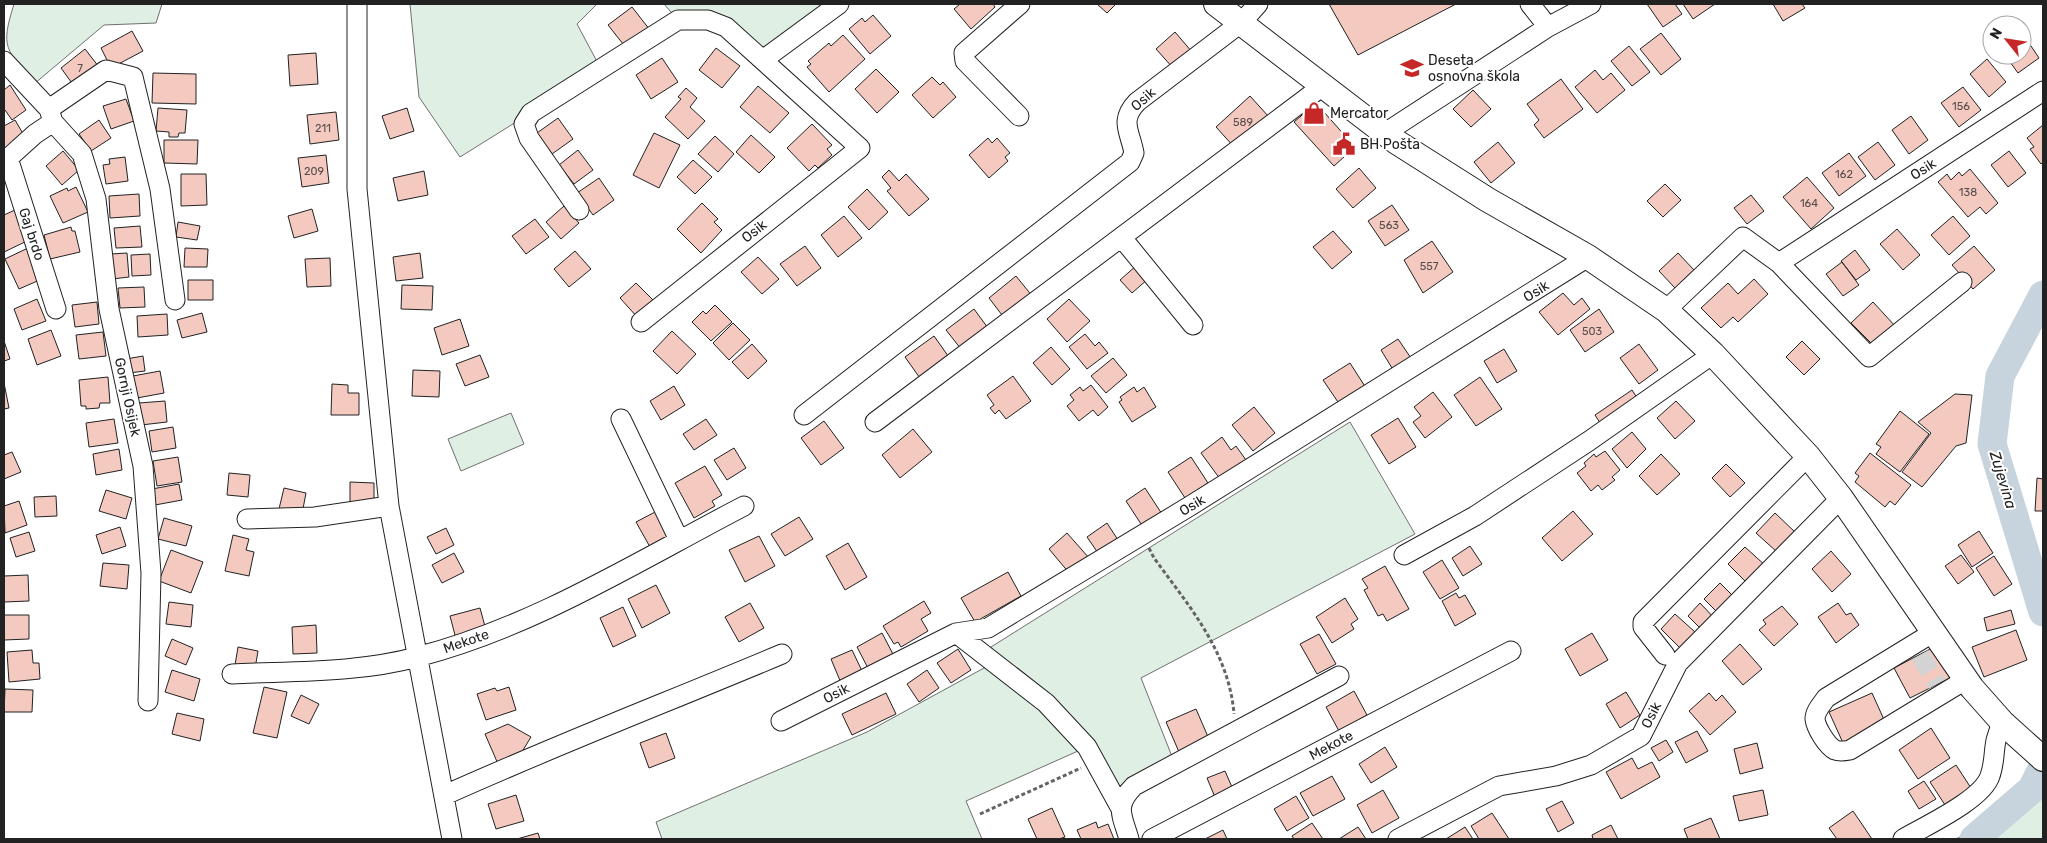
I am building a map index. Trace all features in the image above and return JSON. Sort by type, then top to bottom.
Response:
[{"type":"main road","points":[[1216,4],[1385,133],[1488,200],[1588,258],[1666,310],[1713,354],[1808,456],[1841,498],[1928,628],[1964,686],[2043,759]]},
{"type":"street","points":[[357,4],[357,188],[389,506],[452,839]]},
{"type":"street","points":[[764,59],[839,4]]},
{"type":"street","points":[[1019,116],[965,61],[964,53],[1020,4]]},
{"type":"street","name":"Osik","points":[[804,415],[1130,162],[1134,154],[1126,122],[1129,110],[1242,22],[1258,4]]},
{"type":"street","points":[[1530,4],[1548,27]]},
{"type":"street","points":[[1385,133],[1548,27],[1591,4]]},
{"type":"street","name":"Osik","points":[[579,210],[529,138],[524,124],[531,113],[678,20],[708,20],[726,27],[764,59],[860,148],[641,322]]},
{"type":"street","name":"Gornji Osijek","points":[[4,61],[82,154],[96,199],[109,309],[143,466],[151,573],[148,701]]},
{"type":"street","points":[[51,115],[106,70],[133,77],[160,189],[175,300]]},
{"type":"street","points":[[876,422],[1324,85]]},
{"type":"street","name":"Osik","points":[[1779,263],[2043,91]]},
{"type":"street","name":"Gaj brdo","points":[[51,115],[35,134],[6,160],[56,309]]},
{"type":"street","points":[[1666,310],[1744,237],[1779,263],[1869,357],[1962,282]]},
{"type":"street","points":[[1122,238],[1193,325]]},
{"type":"street","name":"Osik","points":[[781,721],[956,633],[988,628],[1431,357],[1588,258]]},
{"type":"street","points":[[1404,555],[1475,516],[1589,441],[1713,354]]},
{"type":"street","points":[[621,419],[679,540]]},
{"type":"street","points":[[1665,655],[1643,627],[1646,618],[1808,456]]},
{"type":"street","name":"Osik","points":[[1398,839],[1499,786],[1556,776],[1591,764],[1640,736],[1678,663],[1841,498]]},
{"type":"street","points":[[247,519],[316,517],[389,506]]},
{"type":"street","name":"Mekote","points":[[232,674],[357,668],[417,658],[509,626],[640,563],[744,506]]},
{"type":"street","points":[[1920,654],[1928,628]]},
{"type":"street","points":[[1928,628],[1826,698],[1819,708],[1815,719],[1822,735],[1832,749],[1840,752],[1850,750],[1964,686]]},
{"type":"street","points":[[956,633],[1046,703],[1087,747],[1120,807],[1129,839]]},
{"type":"street","name":"Mekote","points":[[1152,839],[1511,651]]},
{"type":"street","points":[[445,795],[530,756],[619,723],[782,654]]},
{"type":"street","points":[[1120,807],[1124,796],[1134,786],[1339,676]]},
{"type":"street","points":[[1937,684],[1964,686]]},
{"type":"street","points":[[1903,839],[1968,800],[1984,786],[1992,768],[1995,738],[2002,723]]},
{"type":"path","points":[[1143,534],[1154,558],[1203,625],[1222,664],[1232,692],[1235,732]]},
{"type":"path","points":[[980,814],[1095,761]]},
{"type":"green space","points":[[14,4],[162,4],[156,23],[104,25],[34,84],[17,63],[8,47],[7,30]]},
{"type":"green space","points":[[410,4],[597,4],[577,24],[601,69],[460,157],[419,97]]},
{"type":"green space","points":[[664,4],[830,4],[764,59],[726,27],[678,20]]},
{"type":"green space","points":[[511,413],[524,444],[461,471],[448,439]]},
{"type":"green space","points":[[1350,422],[1415,534],[1141,678],[1175,764],[1120,807],[1087,747],[966,801],[982,839],[662,839],[656,822],[867,732],[995,662],[983,652]]},
{"type":"green space","points":[[2042,757],[2043,839],[1956,839],[1991,818],[2015,798],[2025,787]]},
{"type":"building","points":[[960,4],[993,4],[995,7],[971,29],[954,9]]},
{"type":"building","points":[[1097,4],[1116,4],[1107,13]]},
{"type":"building","points":[[1329,4],[1456,4],[1358,55]]},
{"type":"building","points":[[1647,4],[1675,4],[1682,14],[1663,27]]},
{"type":"building","points":[[1683,4],[1715,4],[1693,19]]},
{"type":"building","points":[[1773,4],[1802,4],[1805,8],[1783,21]]},
{"type":"building","points":[[632,7],[650,30],[627,49],[608,25]]},
{"type":"building","points":[[873,15],[891,36],[870,54],[849,29],[862,18],[865,22]]},
{"type":"building","points":[[132,31],[143,51],[111,68],[101,48]]},
{"type":"building","points":[[1175,32],[1192,52],[1174,69],[1156,49]]},
{"type":"building","points":[[1661,33],[1681,59],[1661,75],[1640,49]]},
{"type":"building","points":[[843,35],[865,59],[829,92],[807,67],[811,64],[808,61],[829,43],[831,46]]},
{"type":"building","points":[[1629,46],[1650,72],[1632,86],[1611,61]]},
{"type":"building","points":[[716,48],[740,66],[722,88],[699,70]]},
{"type":"building","points":[[2032,48],[2039,58],[2032,63]]},
{"type":"building","points":[[85,49],[99,67],[74,86],[61,68]]},
{"type":"building","points":[[316,53],[318,84],[290,86],[288,55]]},
{"type":"building","points":[[662,58],[678,82],[651,99],[636,75]]},
{"type":"building","points":[[1982,63],[1982,65],[1992,65],[2006,82],[1989,97],[1970,74]]},
{"type":"building","points":[[2012,65],[2029,65],[2018,73]]},
{"type":"building","points":[[876,69],[899,92],[877,113],[855,89]]},
{"type":"building","points":[[1595,70],[1603,80],[1611,73],[1625,90],[1597,113],[1575,87]]},
{"type":"building","points":[[153,73],[196,74],[196,104],[152,103]]},
{"type":"building","points":[[932,77],[940,85],[943,82],[956,97],[933,118],[912,95]]},
{"type":"building","points":[[1561,79],[1583,109],[1544,138],[1534,125],[1539,120],[1527,104]]},
{"type":"building","points":[[10,85],[26,110],[12,120],[5,110],[4,112],[4,90]]},
{"type":"building","points":[[758,86],[789,113],[770,133],[740,107]]},
{"type":"building","points":[[1963,87],[1981,110],[1959,127],[1941,103]]},
{"type":"building","points":[[686,88],[697,98],[690,107],[705,121],[688,139],[665,117],[681,99],[678,97]]},
{"type":"building","points":[[1473,90],[1491,109],[1471,127],[1453,109]]},
{"type":"building","points":[[1250,96],[1269,117],[1235,148],[1216,127]]},
{"type":"building","points":[[126,99],[134,121],[111,129],[103,106]]},
{"type":"building","points":[[1316,103],[1355,147],[1334,166],[1294,122]]},
{"type":"building","points":[[158,108],[187,110],[185,133],[179,133],[178,137],[169,137],[169,132],[156,131]]},
{"type":"building","points":[[407,108],[414,131],[390,139],[382,116]]},
{"type":"building","points":[[336,112],[339,140],[310,144],[307,115]]},
{"type":"building","points":[[1911,116],[1928,140],[1909,154],[1892,130]]},
{"type":"building","points":[[558,118],[573,139],[552,154],[537,133]]},
{"type":"building","points":[[15,120],[25,137],[4,149],[4,126]]},
{"type":"building","points":[[99,120],[111,138],[91,151],[79,134]]},
{"type":"building","points":[[812,124],[832,145],[827,149],[832,155],[818,168],[815,165],[809,171],[787,148]]},
{"type":"building","points":[[2043,125],[2043,162],[2041,164],[2030,149],[2034,147],[2027,138]]},
{"type":"building","points":[[654,133],[680,145],[659,188],[633,175]]},
{"type":"building","points":[[751,135],[775,157],[759,173],[736,152]]},
{"type":"building","points":[[715,136],[734,154],[718,172],[698,154]]},
{"type":"building","points":[[988,138],[992,143],[997,138],[1010,153],[1005,157],[1008,161],[989,178],[969,155]]},
{"type":"building","points":[[164,140],[198,140],[197,164],[164,163]]},
{"type":"building","points":[[1498,142],[1515,163],[1491,183],[1474,162]]},
{"type":"building","points":[[1878,142],[1895,165],[1875,180],[1858,157]]},
{"type":"building","points":[[578,150],[593,170],[574,184],[559,165]]},
{"type":"building","points":[[63,151],[79,170],[62,185],[46,166]]},
{"type":"building","points":[[2009,151],[2026,173],[2008,187],[1991,165]]},
{"type":"building","points":[[1849,153],[1866,176],[1839,196],[1822,173]]},
{"type":"building","points":[[326,155],[329,183],[302,187],[298,158]]},
{"type":"building","points":[[125,157],[128,181],[106,184],[103,165],[110,164],[109,159]]},
{"type":"building","points":[[693,160],[712,177],[695,194],[677,177]]},
{"type":"building","points":[[1359,168],[1376,188],[1353,208],[1336,189]]},
{"type":"building","points":[[1970,169],[1998,203],[1986,214],[1980,207],[1968,217],[1938,182],[1947,174],[1951,180],[1959,172],[1962,176]]},
{"type":"building","points":[[889,170],[899,181],[906,174],[929,199],[909,216],[887,191],[891,188],[882,177]]},
{"type":"building","points":[[424,171],[428,195],[398,201],[393,178]]},
{"type":"building","points":[[181,174],[206,174],[207,205],[181,206]]},
{"type":"building","points":[[1807,177],[1834,208],[1811,229],[1783,197]]},
{"type":"building","points":[[599,178],[614,200],[593,215],[577,193]]},
{"type":"building","points":[[1665,184],[1681,200],[1663,217],[1647,201]]},
{"type":"building","points":[[76,187],[88,212],[63,223],[50,196],[67,188],[68,191]]},
{"type":"building","points":[[867,189],[888,212],[869,230],[848,207]]},
{"type":"building","points":[[139,194],[140,216],[110,218],[109,196]]},
{"type":"building","points":[[1751,195],[1764,211],[1747,224],[1734,208]]},
{"type":"building","points":[[702,203],[718,219],[714,222],[722,230],[701,253],[677,229]]},
{"type":"building","points":[[1392,205],[1409,230],[1385,246],[1368,221]]},
{"type":"building","points":[[564,206],[579,223],[561,239],[546,222]]},
{"type":"building","points":[[312,209],[318,231],[294,238],[288,216]]},
{"type":"building","points":[[15,210],[29,240],[4,252],[4,215]]},
{"type":"building","points":[[844,216],[862,238],[838,257],[821,235]]},
{"type":"building","points":[[1953,216],[1970,236],[1949,255],[1931,235]]},
{"type":"building","points":[[535,219],[549,237],[526,254],[512,236]]},
{"type":"building","points":[[178,222],[200,226],[197,240],[176,237]]},
{"type":"building","points":[[140,226],[142,247],[116,248],[114,228]]},
{"type":"building","points":[[71,227],[72,231],[75,231],[80,252],[50,259],[44,235]]},
{"type":"building","points":[[1897,229],[1920,255],[1903,270],[1880,244]]},
{"type":"building","points":[[1333,231],[1352,252],[1332,269],[1313,247]]},
{"type":"building","points":[[1432,241],[1453,272],[1423,293],[1404,260]]},
{"type":"building","points":[[805,246],[821,268],[797,286],[780,264]]},
{"type":"building","points":[[1974,246],[1995,270],[1973,289],[1952,265]]},
{"type":"building","points":[[28,248],[42,279],[19,289],[5,259]]},
{"type":"building","points":[[185,248],[208,249],[207,267],[184,267]]},
{"type":"building","points":[[1855,250],[1870,270],[1856,280],[1841,261]]},
{"type":"building","points":[[575,251],[591,269],[569,287],[554,269]]},
{"type":"building","points":[[127,253],[129,277],[112,279],[111,254]]},
{"type":"building","points":[[420,253],[423,278],[396,281],[393,257]]},
{"type":"building","points":[[1678,253],[1694,270],[1675,288],[1659,271]]},
{"type":"building","points":[[150,254],[151,275],[132,276],[131,255]]},
{"type":"building","points":[[758,257],[779,279],[762,294],[741,272]]},
{"type":"building","points":[[330,258],[331,286],[307,287],[305,259]]},
{"type":"building","points":[[1842,262],[1859,285],[1843,296],[1826,274]]},
{"type":"building","points":[[1137,265],[1148,279],[1132,293],[1120,280]]},
{"type":"building","points":[[1016,276],[1033,297],[1005,319],[989,298]]},
{"type":"building","points":[[1754,279],[1768,294],[1738,322],[1733,317],[1721,328],[1701,308],[1728,283],[1738,294]]},
{"type":"building","points":[[188,280],[213,280],[213,300],[188,300]]},
{"type":"building","points":[[636,283],[655,302],[638,318],[620,298]]},
{"type":"building","points":[[402,285],[433,286],[432,310],[401,309]]},
{"type":"building","points":[[144,287],[145,307],[120,308],[118,288]]},
{"type":"building","points":[[1563,293],[1574,305],[1582,298],[1590,309],[1558,335],[1539,312]]},
{"type":"building","points":[[37,299],[46,321],[22,330],[14,309]]},
{"type":"building","points":[[1069,299],[1090,321],[1067,342],[1047,319]]},
{"type":"building","points":[[97,302],[99,324],[75,327],[72,305]]},
{"type":"building","points":[[1873,302],[1896,327],[1875,347],[1851,323]]},
{"type":"building","points":[[715,305],[732,322],[711,341],[692,322],[703,311],[706,314]]},
{"type":"building","points":[[974,309],[988,328],[961,349],[946,330]]},
{"type":"building","points":[[1599,309],[1614,332],[1585,352],[1570,330]]},
{"type":"building","points":[[202,313],[207,332],[182,338],[177,320]]},
{"type":"building","points":[[167,314],[168,335],[138,337],[137,316]]},
{"type":"building","points":[[460,319],[469,346],[442,355],[434,328]]},
{"type":"building","points":[[733,323],[750,340],[729,360],[713,343]]},
{"type":"building","points":[[51,330],[61,356],[37,365],[28,339]]},
{"type":"building","points":[[672,331],[696,354],[677,374],[653,351]]},
{"type":"building","points":[[103,332],[106,356],[79,359],[76,335]]},
{"type":"building","points":[[1085,334],[1095,346],[1099,342],[1108,353],[1087,369],[1069,347]]},
{"type":"building","points":[[934,336],[951,360],[922,381],[905,357]]},
{"type":"building","points":[[1398,339],[1413,361],[1395,373],[1381,350]]},
{"type":"building","points":[[4,341],[10,359],[4,361]]},
{"type":"building","points":[[1802,341],[1820,359],[1804,375],[1786,357]]},
{"type":"building","points":[[752,344],[767,361],[748,379],[732,362]]},
{"type":"building","points":[[1639,344],[1658,370],[1639,384],[1620,358]]},
{"type":"building","points":[[1051,347],[1070,369],[1052,385],[1033,363]]},
{"type":"building","points":[[1504,349],[1517,371],[1497,383],[1484,361]]},
{"type":"building","points":[[480,355],[489,377],[465,386],[456,364]]},
{"type":"building","points":[[143,356],[145,371],[129,373],[126,359]]},
{"type":"building","points":[[1113,358],[1127,375],[1106,393],[1091,376]]},
{"type":"building","points":[[1350,363],[1366,388],[1340,405],[1323,380]]},
{"type":"building","points":[[413,370],[440,371],[439,397],[412,396]]},
{"type":"building","points":[[160,371],[164,393],[137,398],[133,376]]},
{"type":"building","points":[[1013,376],[1031,401],[1006,419],[999,410],[995,414],[990,408],[994,405],[987,395]]},
{"type":"building","points":[[108,377],[110,403],[100,403],[99,408],[86,409],[86,406],[81,406],[79,380]]},
{"type":"building","points":[[1480,377],[1502,409],[1476,426],[1454,395]]},
{"type":"building","points":[[4,383],[9,408],[4,409]]},
{"type":"building","points":[[332,384],[348,385],[348,393],[359,393],[359,415],[331,415]]},
{"type":"building","points":[[1091,385],[1108,407],[1098,416],[1093,410],[1079,421],[1067,406],[1074,400],[1070,395],[1080,387],[1083,391]]},
{"type":"building","points":[[674,386],[685,405],[661,420],[650,401]]},
{"type":"building","points":[[1134,387],[1137,392],[1144,387],[1156,407],[1132,422],[1119,402],[1122,400],[1120,397]]},
{"type":"building","points":[[1632,390],[1639,401],[1602,426],[1595,415]]},
{"type":"building","points":[[1433,392],[1452,417],[1425,438],[1413,422],[1421,416],[1414,407]]},
{"type":"building","points":[[1955,394],[1972,395],[1966,443],[1956,446],[1922,487],[1902,472],[1931,433],[1918,422]]},
{"type":"building","points":[[165,401],[167,422],[141,425],[139,403]]},
{"type":"building","points":[[1676,401],[1695,421],[1675,439],[1657,418]]},
{"type":"building","points":[[1254,407],[1275,433],[1253,451],[1232,425]]},
{"type":"building","points":[[1900,411],[1929,434],[1900,472],[1876,454],[1881,447],[1876,444]]},
{"type":"building","points":[[1398,418],[1416,447],[1389,464],[1371,435]]},
{"type":"building","points":[[114,419],[118,443],[89,447],[86,423]]},
{"type":"building","points":[[706,419],[717,435],[694,450],[683,434]]},
{"type":"building","points":[[824,421],[844,448],[821,465],[801,438]]},
{"type":"building","points":[[173,427],[176,448],[152,452],[149,431]]},
{"type":"building","points":[[913,429],[932,452],[900,478],[882,455]]},
{"type":"building","points":[[1632,432],[1646,449],[1627,468],[1612,449]]},
{"type":"building","points":[[1222,437],[1231,450],[1236,446],[1246,460],[1220,479],[1201,453]]},
{"type":"building","points":[[734,448],[746,468],[727,480],[714,460]]},
{"type":"building","points":[[119,449],[122,470],[96,475],[93,454]]},
{"type":"building","points":[[1605,451],[1620,470],[1612,477],[1615,480],[1602,490],[1598,485],[1591,491],[1577,473],[1586,466],[1584,463],[1594,454],[1596,457]]},
{"type":"building","points":[[12,452],[21,472],[4,479],[4,455]]},
{"type":"building","points":[[1870,453],[1911,485],[1895,505],[1890,501],[1885,507],[1855,482],[1859,476],[1855,473]]},
{"type":"building","points":[[1661,454],[1680,474],[1657,495],[1639,476]]},
{"type":"building","points":[[178,457],[182,482],[157,486],[153,461]]},
{"type":"building","points":[[1191,457],[1208,483],[1185,498],[1168,472]]},
{"type":"building","points":[[1726,464],[1745,483],[1730,497],[1712,478]]},
{"type":"building","points":[[705,466],[722,495],[712,501],[715,506],[694,518],[675,483]]},
{"type":"building","points":[[229,473],[250,475],[248,497],[227,495]]},
{"type":"building","points":[[2037,478],[2043,479],[2043,511],[2035,511]]},
{"type":"building","points":[[350,482],[374,483],[374,506],[350,506]]},
{"type":"building","points":[[179,484],[182,500],[155,505],[152,489]]},
{"type":"building","points":[[284,488],[306,493],[302,514],[279,509]]},
{"type":"building","points":[[1145,488],[1162,514],[1143,527],[1126,501]]},
{"type":"building","points":[[106,490],[132,498],[126,519],[99,511]]},
{"type":"building","points":[[56,496],[57,516],[35,517],[34,497]]},
{"type":"building","points":[[19,501],[27,525],[5,533],[4,506]]},
{"type":"building","points":[[657,511],[671,536],[650,547],[636,522]]},
{"type":"building","points":[[1573,511],[1593,534],[1562,561],[1542,538]]},
{"type":"building","points":[[1775,513],[1795,532],[1777,552],[1756,533]]},
{"type":"building","points":[[799,517],[813,539],[785,556],[771,534]]},
{"type":"building","points":[[164,518],[192,526],[186,546],[158,539]]},
{"type":"building","points":[[1107,523],[1118,540],[1098,553],[1087,537]]},
{"type":"building","points":[[120,527],[126,546],[102,554],[96,535]]},
{"type":"building","points":[[446,528],[454,545],[436,554],[427,537]]},
{"type":"building","points":[[1979,531],[1993,553],[1972,567],[1958,545]]},
{"type":"building","points":[[29,532],[35,551],[16,557],[10,538]]},
{"type":"building","points":[[1067,533],[1089,558],[1070,574],[1049,549]]},
{"type":"building","points":[[233,535],[249,539],[246,550],[254,552],[249,576],[225,571]]},
{"type":"building","points":[[759,536],[775,566],[745,582],[729,550]]},
{"type":"building","points":[[848,543],[867,577],[845,590],[826,556]]},
{"type":"building","points":[[1470,546],[1482,564],[1463,576],[1452,558]]},
{"type":"building","points":[[1745,547],[1767,567],[1749,585],[1728,564]]},
{"type":"building","points":[[171,550],[203,562],[191,593],[159,581]]},
{"type":"building","points":[[1831,551],[1851,574],[1832,592],[1812,569]]},
{"type":"building","points":[[454,553],[464,572],[442,583],[432,565]]},
{"type":"building","points":[[1961,555],[1974,572],[1958,584],[1945,566]]},
{"type":"building","points":[[1994,556],[2012,584],[1994,596],[1976,568]]},
{"type":"building","points":[[1442,560],[1459,588],[1440,599],[1423,572]]},
{"type":"building","points":[[103,563],[129,565],[127,589],[100,586]]},
{"type":"building","points":[[1385,566],[1409,609],[1387,621],[1383,614],[1378,616],[1364,590],[1368,588],[1362,579]]},
{"type":"building","points":[[1008,572],[1021,596],[975,622],[961,598]]},
{"type":"building","points":[[28,575],[29,601],[4,602],[4,576]]},
{"type":"building","points":[[1720,583],[1736,599],[1720,615],[1704,599]]},
{"type":"building","points":[[656,585],[670,613],[642,628],[628,599]]},
{"type":"building","points":[[1456,593],[1459,598],[1465,595],[1476,614],[1455,626],[1442,601]]},
{"type":"building","points":[[1345,598],[1358,619],[1351,624],[1354,629],[1332,643],[1316,617]]},
{"type":"building","points":[[924,601],[931,613],[921,619],[928,631],[901,647],[898,642],[894,644],[883,626]]},
{"type":"building","points":[[169,602],[193,605],[191,627],[166,624]]},
{"type":"building","points":[[750,603],[764,628],[739,642],[725,617]]},
{"type":"building","points":[[1700,603],[1716,620],[1704,632],[1688,616]]},
{"type":"building","points":[[1838,603],[1846,615],[1851,613],[1859,625],[1836,643],[1818,617]]},
{"type":"building","points":[[1782,606],[1798,624],[1774,646],[1759,630],[1766,624],[1763,620]]},
{"type":"building","points":[[623,607],[636,636],[613,647],[600,618]]},
{"type":"building","points":[[480,608],[486,630],[456,639],[450,616]]},
{"type":"building","points":[[2011,610],[2015,624],[1987,631],[1984,618]]},
{"type":"building","points":[[1675,614],[1695,632],[1680,648],[1661,629]]},
{"type":"building","points":[[4,615],[29,615],[29,639],[4,640]]},
{"type":"building","points":[[316,625],[317,653],[293,654],[292,627]]},
{"type":"building","points":[[2016,630],[2027,660],[1984,677],[1972,647]]},
{"type":"building","points":[[882,633],[895,658],[870,672],[857,647]]},
{"type":"building","points":[[1592,633],[1608,660],[1580,676],[1565,649]]},
{"type":"building","points":[[1319,634],[1336,664],[1317,674],[1300,644]]},
{"type":"building","points":[[172,639],[193,648],[186,665],[165,656]]},
{"type":"building","points":[[1740,644],[1762,669],[1743,685],[1722,661]]},
{"type":"building","points":[[238,647],[258,651],[255,669],[235,665]]},
{"type":"building","points":[[1934,647],[1950,678],[1910,698],[1894,668]]},
{"type":"building","points":[[958,649],[971,670],[951,683],[937,663]]},
{"type":"building","points":[[32,650],[33,663],[39,663],[40,679],[9,682],[7,652]]},
{"type":"building","points":[[852,650],[863,673],[841,683],[831,659]]},
{"type":"building","points":[[172,670],[200,679],[194,701],[165,692]]},
{"type":"building","points":[[927,670],[939,688],[919,702],[907,684]]},
{"type":"building","points":[[264,687],[287,692],[277,738],[253,733]]},
{"type":"building","points":[[509,687],[516,710],[486,720],[477,694],[495,688],[497,691]]},
{"type":"building","points":[[5,689],[33,690],[32,712],[4,712]]},
{"type":"building","points":[[1354,691],[1367,715],[1339,731],[1326,707]]},
{"type":"building","points":[[1626,692],[1640,715],[1620,728],[1606,704]]},
{"type":"building","points":[[886,693],[896,714],[852,735],[842,714]]},
{"type":"building","points":[[1709,693],[1716,701],[1722,695],[1736,712],[1710,735],[1689,711]]},
{"type":"building","points":[[1872,693],[1886,724],[1843,743],[1829,712]]},
{"type":"building","points":[[301,695],[319,704],[309,724],[291,716]]},
{"type":"building","points":[[1196,709],[1209,739],[1179,752],[1166,722]]},
{"type":"building","points":[[177,713],[204,719],[200,741],[172,734]]},
{"type":"building","points":[[508,724],[531,737],[520,755],[498,764],[485,734]]},
{"type":"building","points":[[1931,728],[1950,758],[1918,779],[1899,750]]},
{"type":"building","points":[[1697,731],[1708,751],[1686,763],[1675,742]]},
{"type":"building","points":[[666,733],[675,758],[649,768],[640,743]]},
{"type":"building","points":[[1666,740],[1673,752],[1659,761],[1651,748]]},
{"type":"building","points":[[1757,743],[1763,768],[1740,774],[1734,749]]},
{"type":"building","points":[[1385,747],[1397,767],[1371,783],[1359,764]]},
{"type":"building","points":[[1632,758],[1638,769],[1652,762],[1660,777],[1621,799],[1606,772]]},
{"type":"building","points":[[1956,765],[1973,791],[1947,808],[1930,782]]},
{"type":"building","points":[[1225,771],[1235,794],[1217,802],[1207,778]]},
{"type":"building","points":[[1332,776],[1345,799],[1313,816],[1300,793]]},
{"type":"building","points":[[1924,781],[1936,799],[1919,809],[1908,791]]},
{"type":"building","points":[[1383,790],[1399,818],[1372,833],[1357,805]]},
{"type":"building","points":[[1763,790],[1768,815],[1739,821],[1733,796]]},
{"type":"building","points":[[516,795],[524,821],[496,829],[488,804]]},
{"type":"building","points":[[1296,796],[1309,818],[1287,831],[1274,809]]},
{"type":"building","points":[[1562,801],[1574,823],[1558,832],[1546,809]]},
{"type":"building","points":[[1052,808],[1065,837],[1059,839],[1037,839],[1028,819]]},
{"type":"building","points":[[1853,811],[1872,839],[1837,839],[1829,828]]},
{"type":"building","points":[[1492,813],[1509,839],[1479,839],[1471,826]]},
{"type":"building","points":[[1711,818],[1720,839],[1688,839],[1684,829]]},
{"type":"building","points":[[1096,822],[1098,828],[1108,824],[1114,839],[1081,839],[1077,830]]},
{"type":"building","points":[[1312,823],[1323,839],[1294,839],[1292,836]]},
{"type":"building","points":[[1611,825],[1618,839],[1593,839],[1592,835]]},
{"type":"building","points":[[1358,827],[1366,839],[1339,839]]},
{"type":"building","points":[[1465,827],[1473,839],[1446,839]]},
{"type":"building","points":[[1223,830],[1227,839],[1205,839]]},
{"type":"building","points":[[538,833],[540,839],[517,839]]},
{"type":"waterway","name":"Zujevina","points":[[2043,295],[2000,376],[1992,444],[2043,612]]},
{"type":"waterway","name":"Zujevina","points":[[1974,839],[2032,789],[2043,767]]},
{"type":"tunnel","points":[[1920,655],[1937,684]]},
{"type":"place","name":"Deseta osnovna škola","points":[[1412,68]]},
{"type":"place","name":"Mercator","points":[[1314,113]]},
{"type":"place","name":"BH Pošta","points":[[1344,144]]}]
